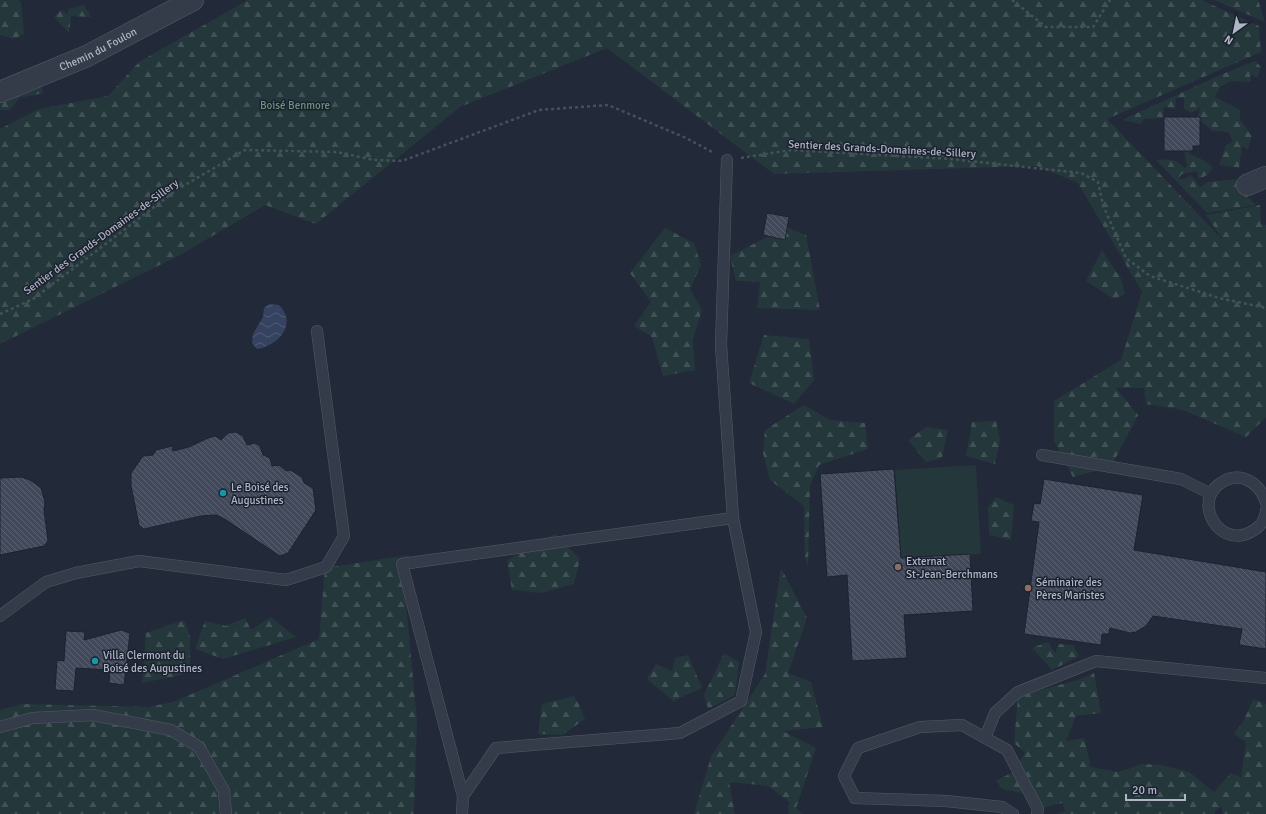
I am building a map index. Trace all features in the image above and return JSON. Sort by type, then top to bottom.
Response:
[{"type":"street","name":"Chemin du Foulon","points":[[0,92],[87,56],[193,0]]},
{"type":"street","points":[[1247,185],[1266,177]]},
{"type":"lane","points":[[463,796],[496,748],[680,733],[741,701],[756,632],[733,518],[721,345],[728,160]]},
{"type":"lane","points":[[0,616],[46,582],[76,573],[139,561],[286,580],[326,567],[344,536],[317,331]]},
{"type":"lane","points":[[1042,455],[1181,479],[1211,494]]},
{"type":"lane","points":[[1266,503],[1264,495],[1259,487],[1252,481],[1243,478],[1233,478],[1224,481],[1217,486],[1211,494],[1209,513],[1213,522],[1220,530],[1228,534],[1238,536],[1261,530],[1266,510]]},
{"type":"lane","points":[[462,814],[463,796],[402,564],[733,518]]},
{"type":"lane","points":[[985,738],[995,713],[1018,692],[1096,662],[1266,678]]},
{"type":"lane","points":[[0,727],[33,718],[93,715],[171,730],[199,747],[224,791],[226,814]]},
{"type":"lane","points":[[1013,814],[1002,807],[946,801],[855,798],[844,776],[858,748],[920,727],[962,725],[1007,750],[1038,809],[1038,814]]},
{"type":"path","points":[[1012,0],[1046,27],[1093,27],[1110,0]]},
{"type":"path","name":"Sentier des Grands-Domaines-de-Sillery","points":[[0,314],[33,299],[178,189],[245,150],[338,152],[374,160],[402,161],[539,110],[608,105],[686,138],[728,160],[791,150],[951,158],[1081,173],[1098,182],[1103,205],[1126,258],[1150,276],[1219,298],[1266,308]]},
{"type":"green space","points":[[0,0],[18,0],[21,2],[24,34],[14,39],[0,35]]},
{"type":"green space","name":"Boisé Benmore","points":[[248,0],[1201,0],[1259,26],[1261,52],[1107,119],[1224,241],[1206,215],[1260,205],[1261,224],[1266,225],[1266,417],[1246,437],[1183,410],[1146,404],[1144,388],[1116,388],[1138,415],[1111,467],[1073,477],[1054,441],[1054,401],[1121,360],[1142,292],[1078,183],[1037,166],[774,174],[607,48],[460,107],[316,224],[265,205],[180,255],[0,344],[0,129],[39,109],[108,96],[139,62]]},
{"type":"green space","points":[[1214,0],[1258,0],[1265,22]]},
{"type":"green space","points":[[84,5],[91,17],[71,16],[69,33],[54,17],[61,10],[67,14],[69,9]]},
{"type":"green space","points":[[1255,61],[1261,67],[1257,78],[1250,74],[1251,82],[1231,81],[1220,87],[1215,97],[1240,110],[1240,120],[1252,136],[1248,149],[1242,146],[1239,168],[1219,165],[1226,145],[1233,142],[1228,132],[1212,131],[1198,118],[1200,108],[1191,113],[1184,109],[1184,98],[1176,98],[1175,109],[1164,107],[1163,118],[1144,119],[1141,124],[1122,120],[1220,75]]},
{"type":"green space","points":[[39,81],[44,93],[19,98],[10,110],[0,110],[0,98]]},
{"type":"green space","points":[[1184,150],[1206,162],[1213,168],[1207,175],[1199,179],[1197,171],[1182,174],[1178,179],[1185,179],[1191,175],[1200,187],[1208,182],[1239,179],[1248,197],[1256,205],[1207,213],[1156,160],[1175,161],[1182,165],[1185,169],[1187,165]]},
{"type":"green space","points":[[786,227],[806,235],[820,310],[757,308],[760,282],[736,281],[730,256]]},
{"type":"green space","points":[[665,228],[694,243],[701,265],[690,289],[702,310],[693,339],[695,370],[663,376],[652,337],[634,326],[651,302],[630,273]]},
{"type":"green space","points":[[1102,250],[1121,279],[1125,294],[1114,299],[1086,281]]},
{"type":"green space","points":[[764,335],[809,339],[814,380],[794,404],[749,383]]},
{"type":"green space","points":[[804,405],[830,420],[865,423],[868,449],[819,465],[810,486],[808,566],[805,557],[804,506],[770,480],[763,453],[765,430]]},
{"type":"green space","points":[[996,421],[1000,441],[995,464],[966,456],[972,422]]},
{"type":"green space","points":[[926,427],[948,430],[942,458],[926,462],[908,440]]},
{"type":"green space","points":[[976,465],[981,554],[901,558],[895,470]]},
{"type":"green space","points":[[996,497],[1014,505],[1011,540],[989,535],[988,507]]},
{"type":"green space","points":[[555,534],[580,559],[574,584],[540,593],[512,590],[507,560]]},
{"type":"green space","points":[[409,555],[404,583],[417,721],[414,814],[0,814],[0,710],[22,704],[148,707],[173,702],[319,639],[325,568]]},
{"type":"green space","points":[[781,568],[807,618],[788,673],[811,682],[823,727],[783,731],[816,748],[796,808],[803,814],[788,814],[789,802],[768,786],[729,782],[735,814],[694,814],[711,757],[765,674]]},
{"type":"green space","points":[[271,617],[296,637],[223,659],[195,649],[205,621],[226,626],[245,618],[251,630]]},
{"type":"green space","points":[[184,620],[190,636],[190,673],[142,683],[146,633]]},
{"type":"green space","points":[[1048,642],[1055,653],[1059,644],[1073,645],[1079,656],[1052,670],[1032,648]]},
{"type":"green space","points":[[724,653],[739,662],[735,695],[708,709],[704,695]]},
{"type":"green space","points":[[688,655],[702,688],[673,701],[647,679],[656,664],[672,671],[675,658]]},
{"type":"green space","points":[[1094,673],[1101,713],[1076,716],[1066,741],[1084,738],[1091,767],[1118,772],[1142,764],[1161,765],[1189,772],[1214,792],[1231,773],[1241,777],[1246,742],[1234,734],[1244,720],[1253,699],[1266,704],[1266,814],[1223,814],[1221,806],[1215,811],[1215,814],[1057,814],[1065,811],[1063,803],[1032,810],[1027,794],[1002,789],[996,781],[1013,772],[1025,753],[1014,743],[1018,696],[1078,680]]},
{"type":"green space","points":[[574,696],[585,719],[562,735],[538,734],[542,704]]},
{"type":"water","points":[[269,304],[279,305],[287,319],[286,326],[283,333],[272,344],[257,349],[252,343],[253,334],[263,317],[264,308]]},
{"type":"building","points":[[1164,117],[1200,117],[1200,146],[1193,146],[1193,151],[1164,151]]},
{"type":"building","points":[[767,213],[789,217],[785,240],[763,235]]},
{"type":"building","name":"Le Boisé des Augustines","points":[[236,432],[243,436],[247,445],[255,443],[260,446],[263,455],[270,458],[272,466],[279,465],[286,471],[290,470],[302,477],[304,483],[313,488],[316,510],[288,553],[280,556],[223,518],[216,515],[201,516],[144,529],[139,525],[131,486],[131,473],[143,456],[153,455],[156,450],[172,446],[173,451],[189,447],[215,436],[221,440],[228,433]]},
{"type":"building","name":"Externat St-Jean-Berchmans","points":[[894,469],[901,558],[970,554],[973,611],[904,615],[907,658],[852,661],[847,575],[827,577],[820,474]]},
{"type":"building","points":[[21,477],[30,480],[41,488],[45,502],[44,510],[48,541],[44,546],[0,555],[0,478]]},
{"type":"building","points":[[1044,479],[1143,495],[1134,550],[1266,572],[1266,649],[1239,645],[1242,629],[1153,616],[1146,626],[1136,632],[1130,633],[1110,628],[1109,634],[1102,634],[1101,645],[1024,634],[1039,522],[1031,521],[1034,503],[1040,504]]},
{"type":"building","name":"Villa Clermont du Boisé des Augustines","points":[[121,630],[130,633],[124,685],[109,683],[110,670],[76,668],[74,691],[55,690],[57,660],[64,661],[66,631],[85,632],[84,640]]},
{"type":"place","name":"Le Boisé des Augustines","points":[[223,493]]},
{"type":"place","name":"Externat St-Jean-Berchmans","points":[[898,567]]},
{"type":"place","name":"Séminaire des Pères Maristes","points":[[1028,588]]},
{"type":"place","name":"Villa Clermont du Boisé des Augustines","points":[[95,661]]}]
